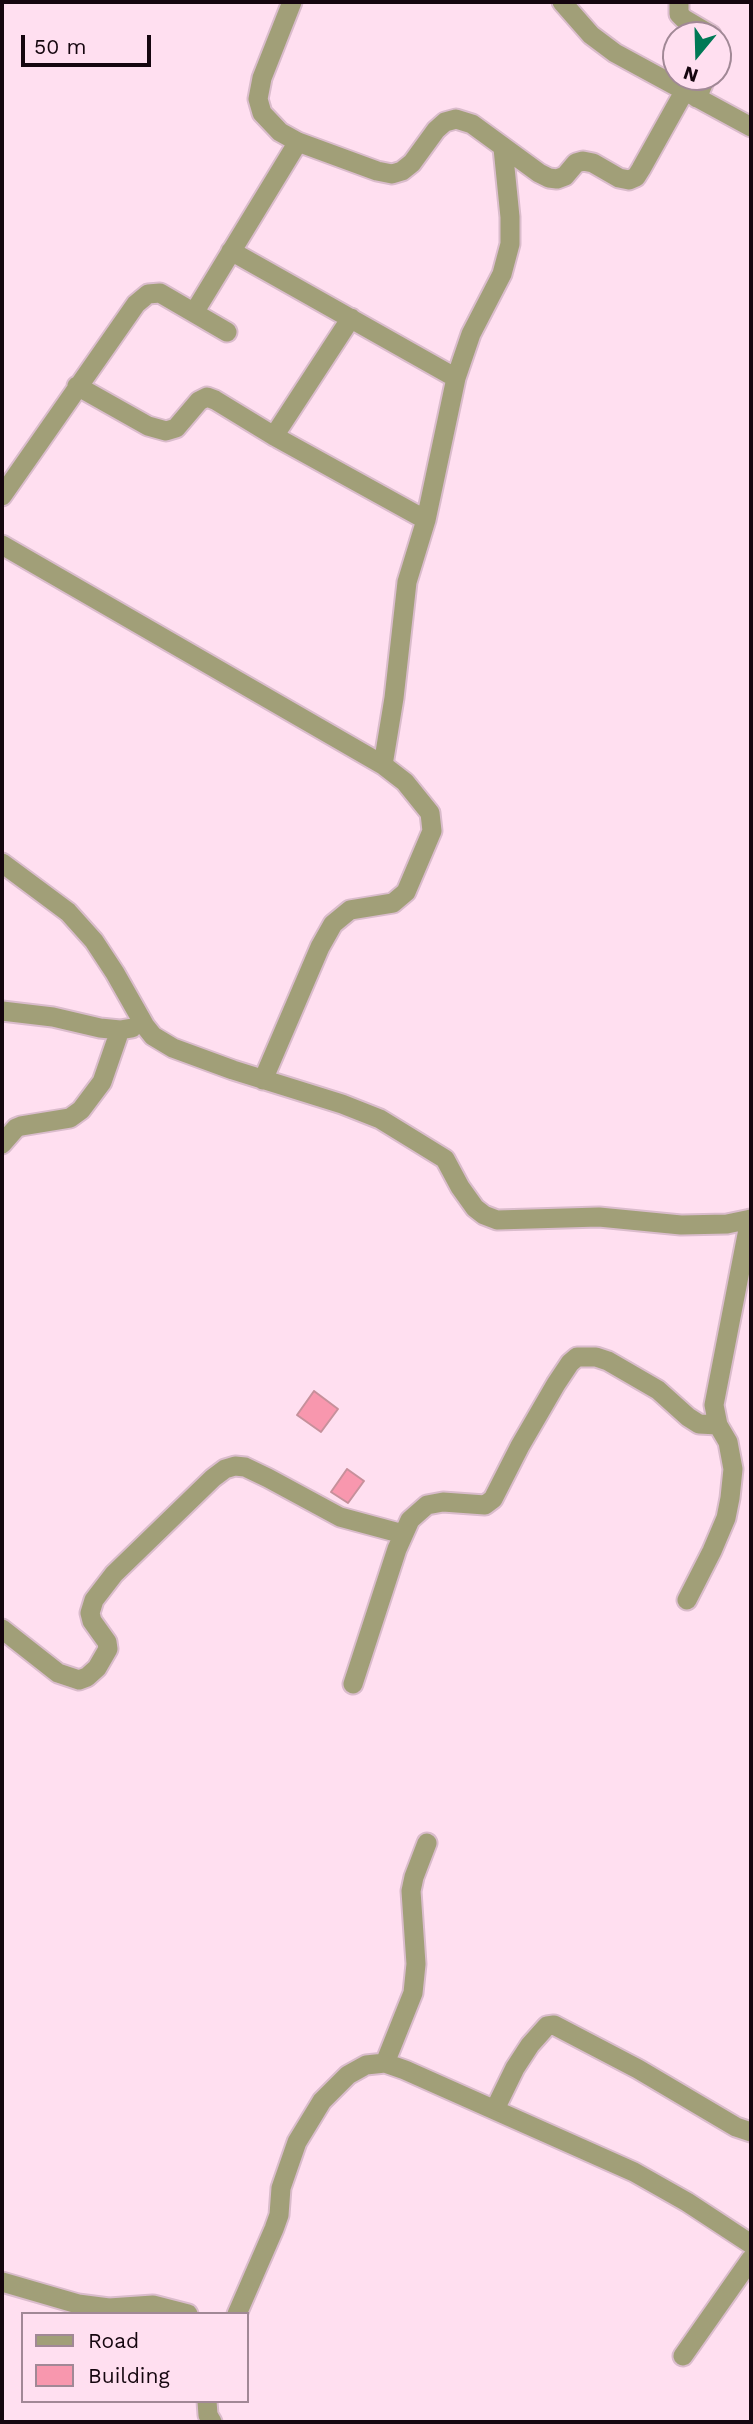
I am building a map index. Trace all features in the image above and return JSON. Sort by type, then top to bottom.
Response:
[{"type":"street","points":[[292,2],[262,78],[258,99],[262,113],[280,132],[298,142],[377,171],[392,174],[402,171],[436,130],[445,122],[456,119],[472,124],[549,178],[565,176],[576,163],[583,161],[629,180],[636,177],[694,91]]},
{"type":"street","points":[[562,2],[591,35],[615,53],[751,127]]},
{"type":"street","points":[[679,2],[677,8],[687,21]]},
{"type":"street","points":[[195,311],[298,142]]},
{"type":"street","points":[[383,765],[394,698],[407,582],[426,520],[456,377],[471,334],[502,274],[510,244],[503,148]]},
{"type":"street","points":[[231,251],[456,377]]},
{"type":"street","points":[[2,496],[136,304],[148,294],[160,293],[227,332]]},
{"type":"street","points":[[274,436],[351,318]]},
{"type":"street","points":[[78,386],[148,426],[166,431],[176,428],[199,401],[207,397],[426,520]]},
{"type":"street","points":[[2,545],[383,765],[405,782],[430,813],[432,831],[406,892],[393,903],[350,910],[333,924],[320,947],[263,1080]]},
{"type":"street","points":[[2,863],[68,912],[85,931],[115,973],[153,1036],[173,1048],[380,1119],[445,1159],[460,1187],[475,1208],[484,1215],[497,1220],[598,1217],[681,1224],[727,1224],[751,1219],[714,1405],[718,1425],[728,1442],[733,1469],[730,1498],[726,1518],[687,1600]]},
{"type":"street","points":[[2,1011],[53,1017],[100,1028],[120,1030],[145,1026]]},
{"type":"street","points":[[2,1144],[16,1128],[70,1118],[81,1110],[102,1082],[120,1030]]},
{"type":"street","points":[[353,1684],[410,1520],[427,1504],[485,1504],[493,1499],[556,1384],[577,1357],[596,1357],[608,1361],[658,1390],[699,1424],[718,1425]]},
{"type":"street","points":[[2,1629],[58,1673],[79,1680],[87,1677],[97,1668],[107,1649],[107,1642],[92,1621],[90,1613],[94,1600],[114,1574],[213,1478],[234,1466],[245,1467],[268,1478],[340,1517],[403,1534]]},
{"type":"street","points":[[385,2063],[413,1993],[416,1964],[411,1891],[428,1843]]},
{"type":"street","points":[[495,2109],[515,2068],[530,2045],[547,2026],[554,2025],[638,2069],[736,2127],[751,2132]]},
{"type":"street","points":[[238,2312],[279,2216],[281,2188],[297,2142],[322,2101],[348,2076],[366,2065],[385,2063],[495,2109],[653,2182],[751,2244]]},
{"type":"street","points":[[683,2356],[751,2259]]},
{"type":"street","points":[[2,2282],[78,2304],[109,2308],[153,2305],[180,2312]]},
{"type":"street","points":[[207,2403],[208,2415],[212,2422]]},
{"type":"building","points":[[314,1391],[338,1409],[321,1432],[297,1415]]},
{"type":"building","points":[[347,1469],[364,1481],[348,1503],[331,1492]]}]
